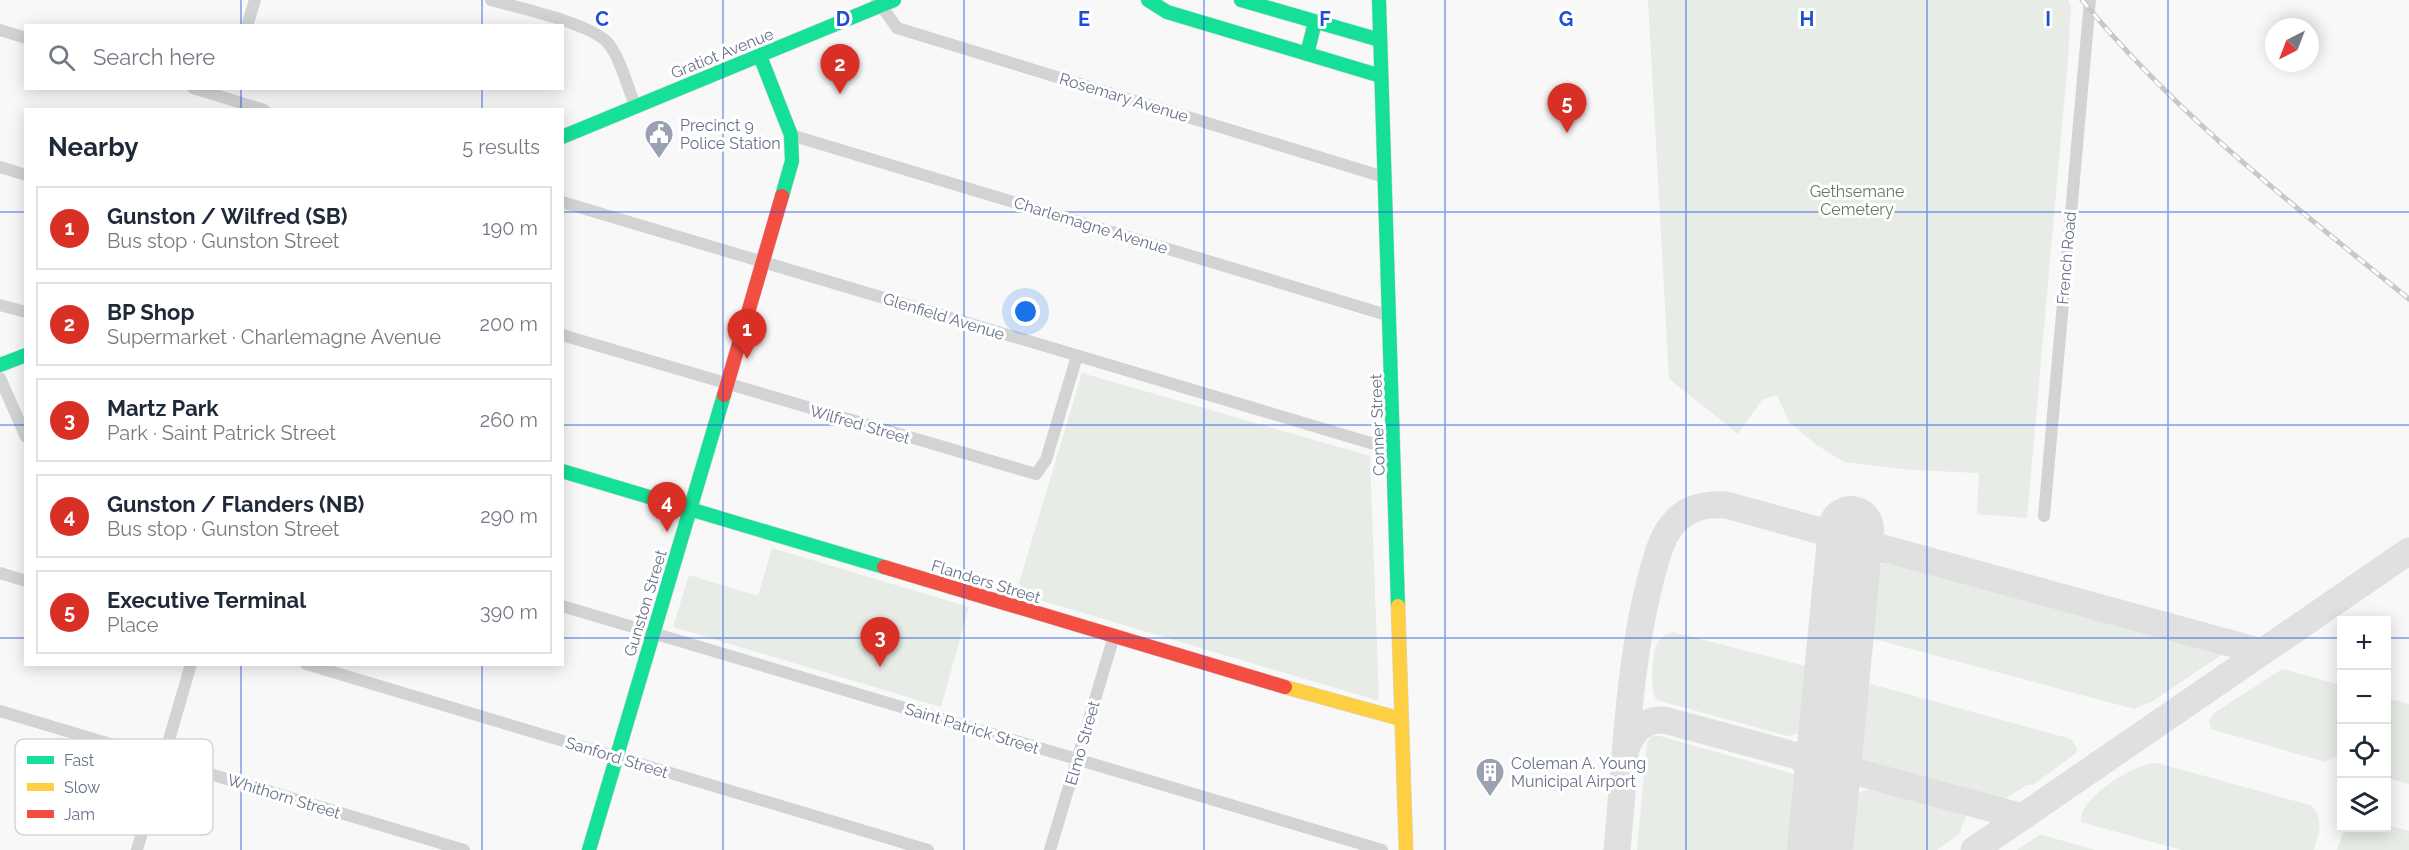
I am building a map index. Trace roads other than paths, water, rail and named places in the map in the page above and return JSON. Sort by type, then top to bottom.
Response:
[{"type":"main road","name":"Gratiot Avenue","points":[[564,135],[760,56],[878,3],[894,0]]},
{"type":"main road","points":[[1148,0],[1167,12],[1381,76]]},
{"type":"main road","points":[[1241,0],[1380,40]]},
{"type":"main road","name":"Conner Street","points":[[1379,0],[1406,850]]},
{"type":"main road","points":[[1307,54],[1315,22]]},
{"type":"main road","name":"Gunston Street","points":[[589,850],[728,385],[792,161],[791,135],[760,56]]},
{"type":"main road","points":[[0,365],[24,355]]},
{"type":"main road","name":"Flanders Street","points":[[564,472],[1376,714],[1401,719]]},
{"type":"street","points":[[249,24],[255,0]]},
{"type":"street","points":[[491,0],[578,26],[602,37],[612,49],[636,107]]},
{"type":"street","name":"French Road","points":[[2044,516],[2090,0]]},
{"type":"street","name":"Rosemary Avenue","points":[[878,3],[897,28],[1384,177]]},
{"type":"street","points":[[0,30],[24,37]]},
{"type":"street","points":[[207,90],[227,93],[260,108]]},
{"type":"street","name":"Charlemagne Avenue","points":[[791,135],[1390,316]]},
{"type":"street","points":[[0,167],[24,174]]},
{"type":"street","name":"Glenfield Avenue","points":[[564,203],[1394,450]]},
{"type":"street","points":[[0,305],[24,311]]},
{"type":"street","name":"Wilfred Street","points":[[564,336],[1036,474],[1046,460],[1077,356]]},
{"type":"street","points":[[0,378],[24,432]]},
{"type":"street","points":[[0,573],[24,580]]},
{"type":"street","name":"Saint Patrick Street","points":[[564,607],[1382,850]]},
{"type":"street","name":"Elmo Street","points":[[1050,850],[1114,636]]},
{"type":"street","points":[[169,739],[190,666]]},
{"type":"street","name":"Sanford Street","points":[[313,666],[928,850]]},
{"type":"street","name":"Whithorn Street","points":[[0,711],[93,739]]},
{"type":"street","name":"Whithorn Street","points":[[213,775],[464,850]]},
{"type":"street","points":[[137,850],[141,835]]},
{"type":"railway","points":[[2082,0],[2118,42],[2196,121],[2280,194],[2409,299]]},
{"type":"place","name":"BP Shop","points":[[840,94]]},
{"type":"place","name":"Executive Terminal","points":[[1567,133]]},
{"type":"place","name":"Precinct 9 Police Station","points":[[659,160]]},
{"type":"place","name":"Gunston / Wilfred (SB)","points":[[747,359]]},
{"type":"place","name":"Gunston / Flanders (NB)","points":[[667,532]]},
{"type":"place","name":"Martz Park","points":[[880,667]]},
{"type":"place","name":"Coleman A. Young Municipal Airport","points":[[1490,798]]},
{"type":"park label","name":"Gethsemane Cemetery","points":[[1857,200]]}]
